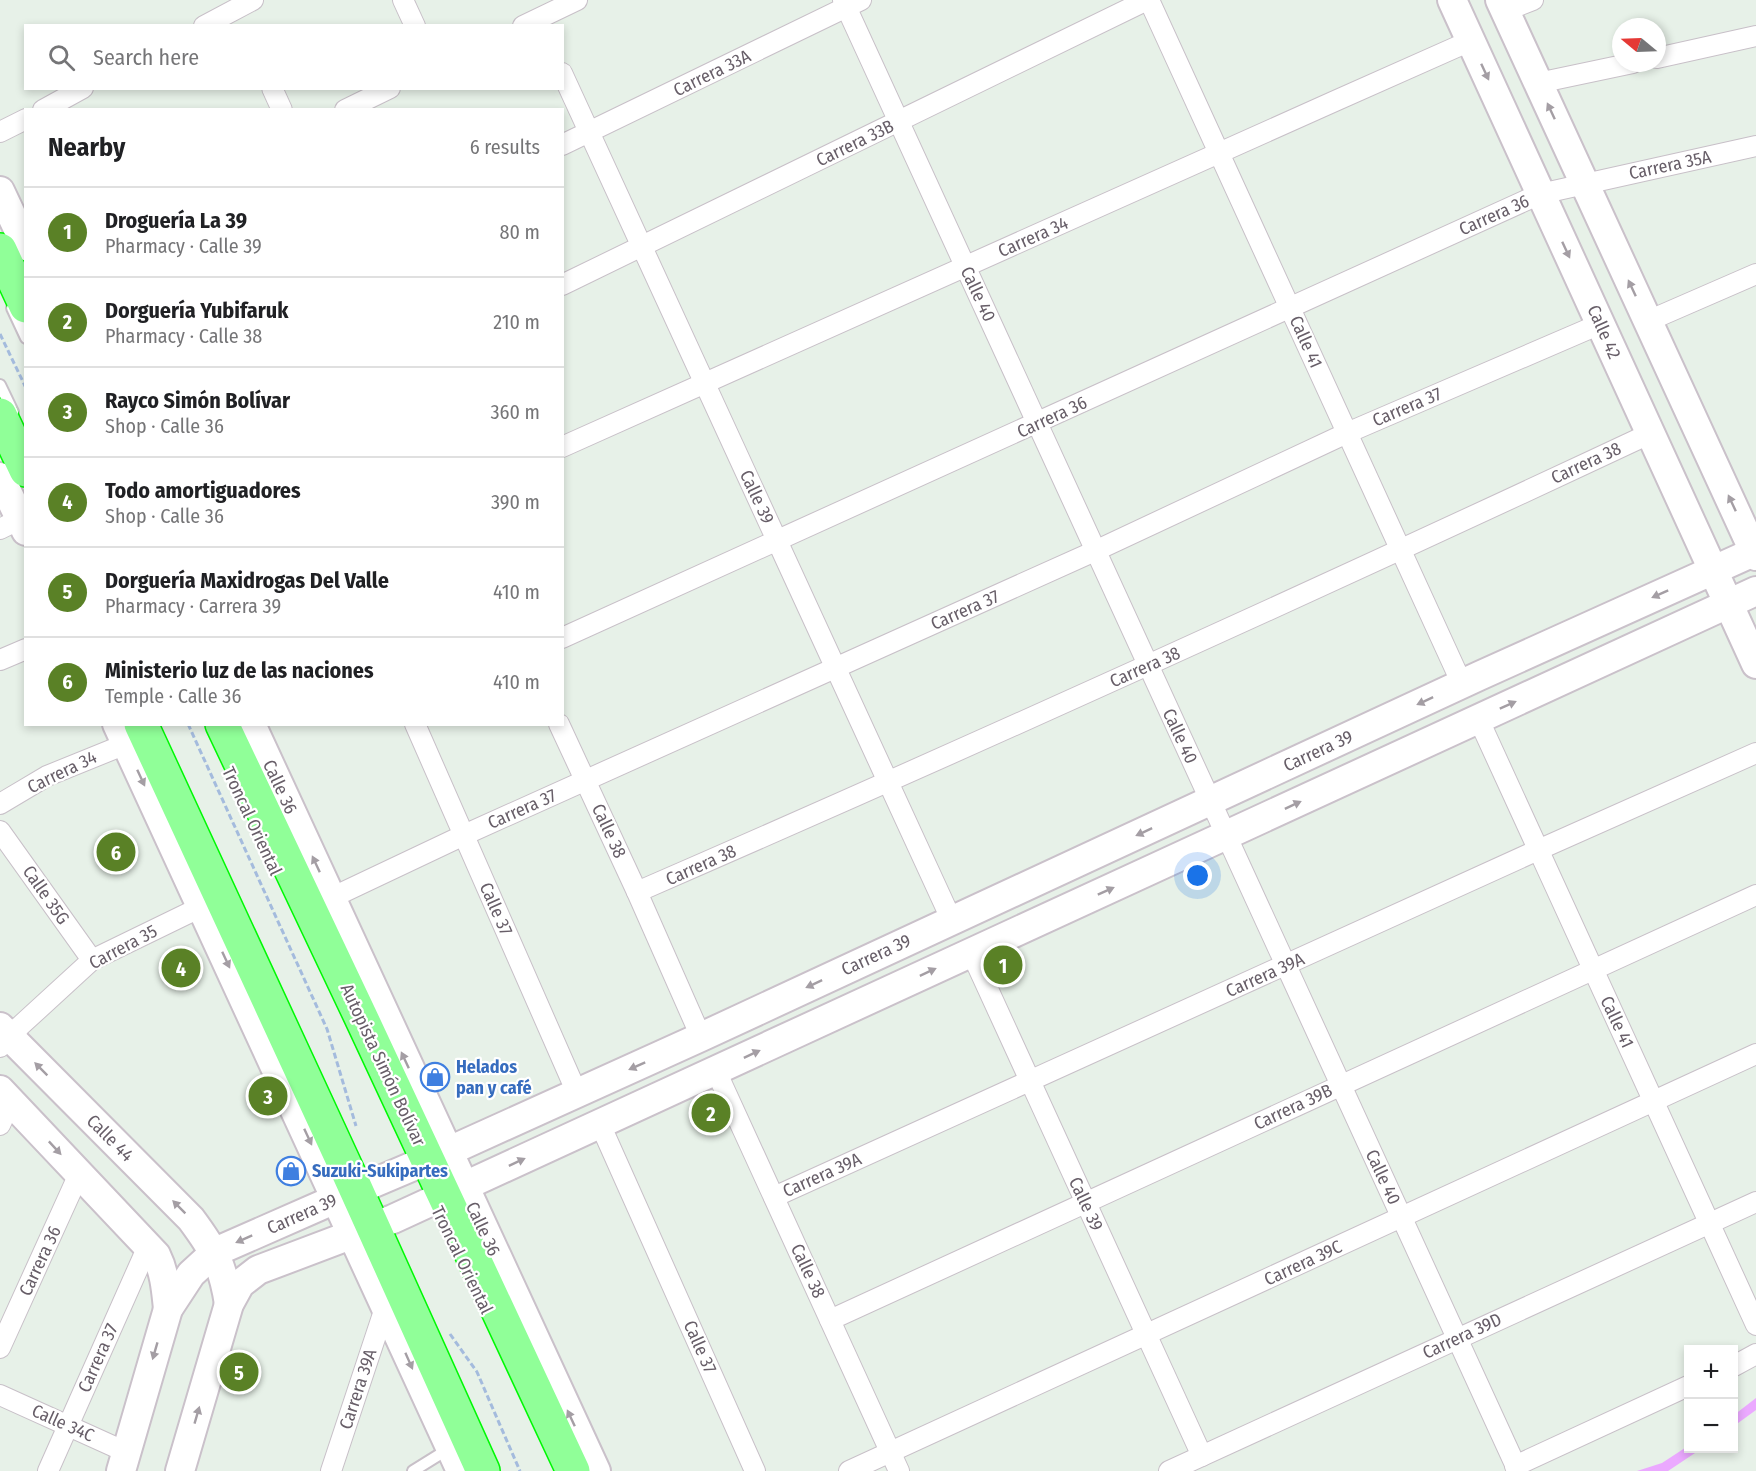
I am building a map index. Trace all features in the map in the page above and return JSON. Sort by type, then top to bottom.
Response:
[{"type":"highway","points":[[0,250],[17,304]]},
{"type":"highway","points":[[8,418],[24,464]]},
{"type":"highway","name":"Autopista Simón Bolívar","points":[[223,726],[370,1011],[425,1162],[441,1197],[513,1317],[573,1471]]},
{"type":"highway","points":[[128,731],[359,1189],[376,1226],[392,1297],[483,1471]]},
{"type":"main road","name":"Calle 42","points":[[1452,0],[1756,664]]},
{"type":"main road","points":[[1502,5],[1755,553]]},
{"type":"main road","points":[[0,191],[24,242]]},
{"type":"main road","points":[[0,477],[15,527]]},
{"type":"main road","name":"Carrera 39","points":[[123,1461],[168,1309],[191,1274],[215,1252],[425,1162],[701,1037],[1462,684],[1755,553]]},
{"type":"main road","name":"Carrera 39","points":[[180,1471],[228,1304],[240,1284],[258,1270],[376,1226],[441,1197],[1756,591]]},
{"type":"main road","name":"Calle 36","points":[[252,726],[331,898],[370,1011]]},
{"type":"main road","points":[[128,731],[201,907],[359,1189]]},
{"type":"main road","name":"Calle 44","points":[[3,1037],[191,1219],[215,1252],[225,1280],[228,1304]]},
{"type":"main road","points":[[4,1106],[79,1174],[156,1255],[166,1286],[168,1309]]},
{"type":"main road","points":[[368,1269],[376,1226]]},
{"type":"main road","points":[[299,1254],[325,1256],[368,1269],[392,1297],[455,1459]]},
{"type":"main road","points":[[513,1317],[596,1471]]},
{"type":"street","points":[[208,24],[235,12],[253,0]]},
{"type":"street","points":[[403,0],[414,24]]},
{"type":"street","points":[[533,23],[577,0]]},
{"type":"street","name":"Carrera 33B","points":[[564,284],[1148,0]]},
{"type":"street","name":"Calle 41","points":[[1148,0],[1462,684]]},
{"type":"street","points":[[1502,5],[1533,0]]},
{"type":"street","name":"Calle 40","points":[[850,2],[899,122],[1516,1469]]},
{"type":"street","name":"Carrera 33A","points":[[564,144],[850,2]]},
{"type":"street","points":[[1666,56],[1756,36]]},
{"type":"street","name":"Carrera 34","points":[[564,446],[1470,41]]},
{"type":"street","points":[[1538,83],[1612,67]]},
{"type":"street","name":"Calle 39","points":[[564,78],[952,921]]},
{"type":"street","points":[[47,108],[79,90]]},
{"type":"street","points":[[273,90],[281,108]]},
{"type":"street","points":[[349,108],[386,90]]},
{"type":"street","points":[[0,132],[24,120]]},
{"type":"street","name":"Carrera 35A","points":[[1584,184],[1756,146]]},
{"type":"street","points":[[1540,194],[1584,184]]},
{"type":"street","name":"Carrera 36","points":[[564,637],[778,542],[1540,194]]},
{"type":"street","points":[[1648,321],[1756,274]]},
{"type":"street","name":"Carrera 37","points":[[331,898],[464,835],[1095,551],[1347,433],[1600,324]]},
{"type":"street","name":"Carrera 38","points":[[637,892],[889,783],[1149,666],[1649,434]]},
{"type":"street","points":[[0,660],[24,650]]},
{"type":"street","name":"Calle 41","points":[[1478,718],[1756,1325]]},
{"type":"street","name":"Calle 37","points":[[416,726],[577,1093]]},
{"type":"street","name":"Calle 38","points":[[560,726],[701,1037]]},
{"type":"street","name":"Carrera 34","points":[[0,804],[128,731]]},
{"type":"street","name":"Carrera 39A","points":[[774,1197],[1756,753]]},
{"type":"street","name":"Calle 35G","points":[[0,831],[92,960]]},
{"type":"street","name":"Carrera 39B","points":[[830,1320],[1756,895]]},
{"type":"street","name":"Carrera 35","points":[[3,1037],[92,960],[201,907]]},
{"type":"street","name":"Calle 39","points":[[971,952],[1202,1456]]},
{"type":"street","name":"Carrera 39C","points":[[849,1471],[1756,1054]]},
{"type":"street","name":"Calle 38","points":[[716,1071],[899,1471]]},
{"type":"street","name":"Calle 37","points":[[600,1124],[755,1471]]},
{"type":"street","name":"Carrera 36","points":[[0,1347],[79,1174]]},
{"type":"street","name":"Carrera 39D","points":[[1169,1471],[1756,1202]]},
{"type":"street","name":"Carrera 37","points":[[48,1471],[148,1246]]},
{"type":"street","name":"Carrera 39A","points":[[331,1471],[392,1297]]},
{"type":"street","points":[[1738,1364],[1756,1354]]},
{"type":"street","points":[[1516,1469],[1684,1388]]},
{"type":"street","name":"Calle 34C","points":[[0,1395],[68,1426],[123,1461]]},
{"type":"lane","points":[[17,304],[24,330]]},
{"type":"lane","points":[[0,385],[8,418]]},
{"type":"lane","name":"Troncal Oriental","points":[[479,1297],[532,1409]]},
{"type":"lane","points":[[413,1471],[455,1459]]},
{"type":"path","points":[[0,334],[24,384]]},
{"type":"path","points":[[189,726],[327,1029],[357,1129]]},
{"type":"path","points":[[444,1325],[477,1372],[520,1471]]},
{"type":"shaded area","points":[[1756,1398],[1756,1410],[1738,1423],[1738,1412]]},
{"type":"shaded area","points":[[1684,1449],[1684,1453],[1695,1453],[1668,1471],[1637,1471],[1662,1463]]},
{"type":"place","name":"Ministerio luz de las naciones","points":[[116,852]]},
{"type":"place","name":"Droguería La 39","points":[[1003,965]]},
{"type":"place","name":"Todo amortiguadores","points":[[181,968]]},
{"type":"place","name":"Helados pan y café","points":[[435,1077]]},
{"type":"place","name":"Rayco Simón Bolívar","points":[[268,1096]]},
{"type":"place","name":"Dorguería Yubifaruk","points":[[711,1113]]},
{"type":"place","name":"Suzuki-Sukipartes","points":[[291,1171]]},
{"type":"place","name":"Dorguería Maxidrogas Del Valle","points":[[239,1372]]}]
